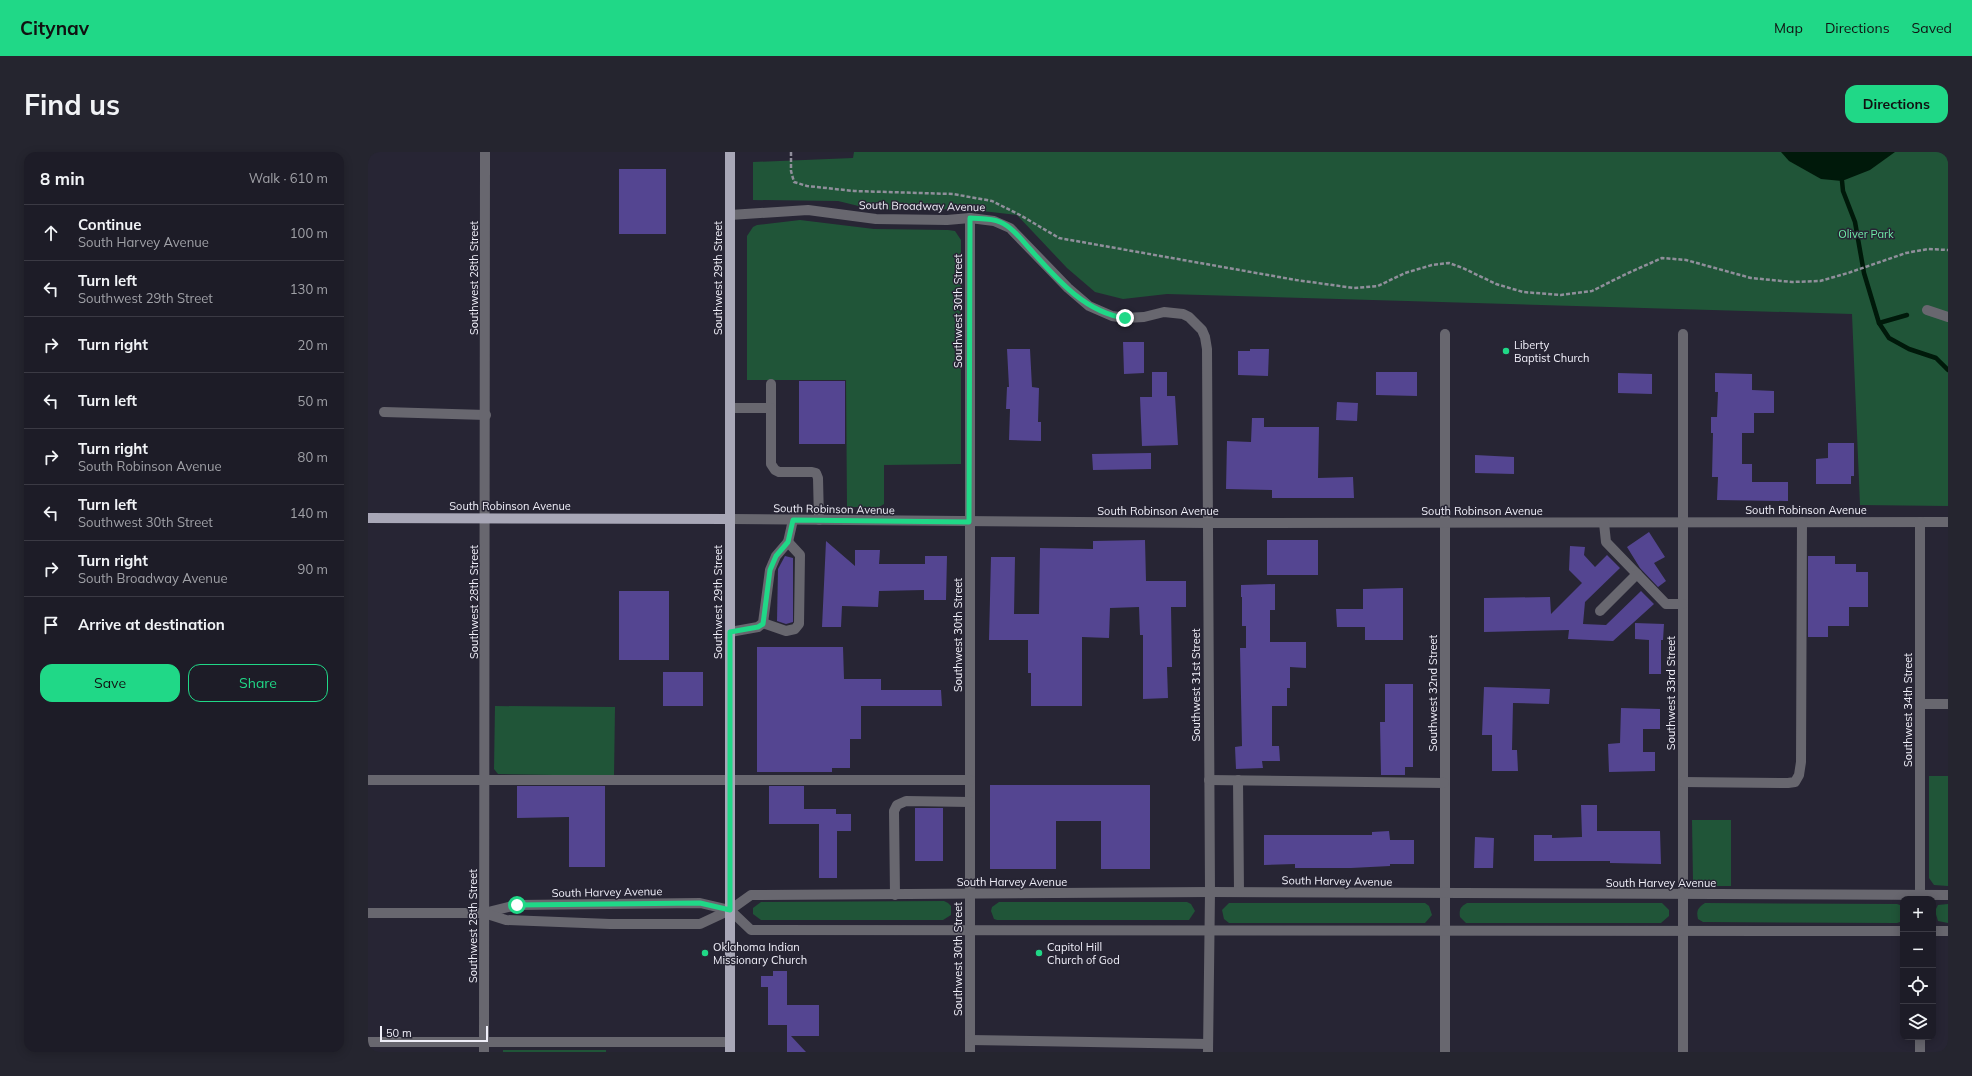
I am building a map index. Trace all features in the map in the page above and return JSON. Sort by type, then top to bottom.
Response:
[{"type":"main road","name":"Southwest 29th Street","points":[[730,152],[730,1047]]},
{"type":"main road","name":"South Robinson Avenue","points":[[368,518],[730,519]]},
{"type":"street","name":"Southwest 28th Street","points":[[484,1047],[486,152]]},
{"type":"street","name":"South Broadway Avenue","points":[[730,215],[808,210],[876,219],[948,220],[970,218],[994,220],[1010,228],[1068,288],[1098,311],[1112,316],[1125,318],[1144,317],[1164,312],[1178,313],[1189,317],[1195,322]]},
{"type":"street","name":"Southwest 30th Street","points":[[970,218],[970,1052]]},
{"type":"street","points":[[1927,310],[1948,317]]},
{"type":"street","name":"Southwest 31st Street","points":[[1195,322],[1205,337],[1207,349],[1210,892],[1208,1048]]},
{"type":"street","name":"Southwest 32nd Street","points":[[1445,334],[1445,1052]]},
{"type":"street","name":"Southwest 33rd Street","points":[[1683,334],[1683,1052]]},
{"type":"street","points":[[771,384],[771,464],[775,470],[780,472],[816,473],[818,478],[819,520]]},
{"type":"street","points":[[730,408],[771,408]]},
{"type":"street","points":[[384,412],[486,415]]},
{"type":"street","name":"South Robinson Avenue","points":[[730,519],[1207,523],[1948,522]]},
{"type":"street","points":[[763,624],[770,570],[776,556],[788,542],[793,520]]},
{"type":"street","points":[[1683,782],[1788,783],[1795,782],[1799,775],[1801,762],[1802,522]]},
{"type":"street","name":"Southwest 34th Street","points":[[1920,522],[1920,896]]},
{"type":"street","points":[[1604,523],[1606,542],[1666,604],[1683,604]]},
{"type":"street","points":[[730,632],[758,627],[763,624],[786,631],[795,629],[799,624],[800,555],[788,542]]},
{"type":"street","points":[[1600,611],[1637,574]]},
{"type":"street","points":[[1920,704],[1948,704]]},
{"type":"street","points":[[368,780],[970,780]]},
{"type":"street","points":[[1209,780],[1444,783]]},
{"type":"street","points":[[1238,780],[1239,892]]},
{"type":"street","points":[[895,895],[894,811],[897,805],[906,801],[970,802]]},
{"type":"street","name":"South Harvey Avenue","points":[[484,913],[506,920],[610,924],[700,924],[730,910],[751,895],[971,895],[1239,892],[1445,895],[1900,897]]},
{"type":"street","name":"South Harvey Avenue","points":[[1934,896],[1948,895]]},
{"type":"street","name":"South Harvey Avenue","points":[[368,913],[484,913],[517,905],[595,903],[700,903],[730,910]]},
{"type":"street","points":[[730,910],[751,930],[1900,931]]},
{"type":"street","points":[[1936,931],[1948,932]]},
{"type":"street","points":[[970,1040],[1208,1048]]},
{"type":"street","points":[[1920,1040],[1920,1052]]},
{"type":"street","points":[[368,1042],[484,1047],[730,1047]]},
{"type":"path","points":[[791,152],[791,171],[794,182],[807,186],[854,191],[952,194],[992,201],[1020,215],[1059,238],[1296,280],[1354,288],[1378,286],[1405,273],[1432,265],[1449,263],[1496,284],[1523,292],[1561,295],[1592,291],[1662,258],[1686,260],[1751,278],[1792,282],[1820,281],[1906,253],[1928,249],[1948,250]]},
{"type":"green space","name":"Oliver Park","points":[[854,152],[1948,152],[1948,506],[1860,505],[1852,314],[1167,294],[1123,299],[1095,292],[1067,268],[1017,215],[965,209],[875,210],[838,201],[753,200],[753,162],[853,158]]},
{"type":"green space","points":[[800,220],[874,229],[948,230],[955,231],[961,240],[961,464],[884,465],[884,504],[879,507],[847,507],[846,380],[747,380],[747,236],[753,227],[757,225]]},
{"type":"green space","points":[[495,706],[615,707],[614,776],[498,774],[494,769]]},
{"type":"green space","points":[[1929,776],[1948,776],[1948,886],[1934,885],[1929,878]]},
{"type":"green space","points":[[1692,820],[1731,820],[1731,886],[1700,886],[1693,881]]},
{"type":"green space","points":[[944,901],[951,906],[951,915],[943,920],[761,920],[753,914],[753,908],[761,902]]},
{"type":"green space","points":[[999,902],[1187,902],[1191,904],[1195,911],[1189,920],[997,920],[994,919],[991,911],[992,907]]},
{"type":"green space","points":[[1229,903],[1425,903],[1429,906],[1432,915],[1425,923],[1229,923],[1224,919],[1222,910]]},
{"type":"green space","points":[[1467,903],[1662,903],[1669,910],[1669,916],[1661,923],[1466,923],[1460,917],[1460,909]]},
{"type":"green space","points":[[1705,903],[1897,904],[1900,905],[1900,922],[1703,922],[1698,919],[1697,911]]},
{"type":"green space","points":[[1948,904],[1948,923],[1938,921],[1936,909],[1938,905]]},
{"type":"green space","points":[[503,1050],[606,1050],[606,1052],[503,1052]]},
{"type":"shaded area","points":[[1781,152],[1895,152],[1870,170],[1842,181],[1821,179],[1789,161]]},
{"type":"building","points":[[619,169],[666,169],[666,234],[619,234]]},
{"type":"building","points":[[1123,342],[1144,342],[1144,373],[1124,374]]},
{"type":"building","points":[[1007,349],[1030,349],[1032,387],[1039,388],[1038,422],[1041,422],[1041,441],[1009,440],[1010,409],[1006,409],[1007,387],[1009,387]]},
{"type":"building","points":[[1250,349],[1269,349],[1268,376],[1238,375],[1238,351],[1250,351]]},
{"type":"building","points":[[1152,372],[1167,372],[1167,396],[1175,396],[1178,445],[1142,446],[1140,397],[1152,397]]},
{"type":"building","points":[[1376,372],[1417,372],[1417,396],[1376,395]]},
{"type":"building","points":[[1618,373],[1652,374],[1652,394],[1618,393]]},
{"type":"building","points":[[1715,373],[1752,374],[1752,390],[1774,391],[1774,413],[1754,413],[1754,433],[1742,433],[1742,464],[1752,464],[1752,482],[1788,482],[1788,501],[1717,500],[1718,477],[1712,477],[1713,433],[1711,433],[1711,417],[1717,417],[1718,392],[1715,392]]},
{"type":"building","points":[[799,381],[845,381],[845,444],[799,444]]},
{"type":"building","points":[[1337,402],[1358,403],[1357,421],[1336,420]]},
{"type":"building","points":[[1252,418],[1264,418],[1264,427],[1319,427],[1318,478],[1353,477],[1354,498],[1272,498],[1272,490],[1226,489],[1227,441],[1251,442]]},
{"type":"building","points":[[1828,443],[1854,443],[1854,476],[1851,476],[1851,484],[1816,484],[1816,459],[1828,458]]},
{"type":"building","points":[[1151,453],[1151,469],[1093,470],[1092,454]]},
{"type":"building","points":[[1475,455],[1514,457],[1514,474],[1475,473]]},
{"type":"building","points":[[1649,532],[1665,557],[1654,563],[1666,581],[1658,587],[1640,568],[1627,547]]},
{"type":"building","points":[[1145,540],[1146,581],[1186,581],[1186,607],[1171,607],[1172,667],[1167,667],[1168,698],[1143,699],[1143,635],[1140,635],[1139,607],[1110,608],[1109,638],[1082,637],[1082,706],[1031,706],[1031,673],[1028,673],[1028,640],[989,640],[991,557],[1015,557],[1014,614],[1039,614],[1040,548],[1093,549],[1093,541]]},
{"type":"building","points":[[1267,540],[1318,540],[1318,575],[1267,575]]},
{"type":"building","points":[[826,541],[855,566],[855,550],[880,550],[879,564],[925,564],[925,556],[947,556],[946,600],[924,600],[924,590],[879,591],[878,607],[842,606],[841,627],[822,627]]},
{"type":"building","points":[[1570,546],[1585,547],[1584,555],[1595,567],[1607,555],[1620,568],[1585,602],[1583,624],[1606,625],[1641,591],[1654,604],[1613,641],[1568,639],[1569,630],[1484,632],[1484,598],[1550,597],[1551,614],[1582,583],[1569,570]]},
{"type":"building","points":[[785,556],[793,558],[793,622],[786,624],[777,621],[778,569]]},
{"type":"building","points":[[1808,556],[1835,556],[1835,564],[1856,564],[1856,572],[1868,572],[1868,607],[1849,607],[1849,626],[1828,626],[1828,637],[1808,637]]},
{"type":"building","points":[[1275,584],[1275,610],[1270,610],[1270,642],[1306,642],[1306,668],[1290,667],[1290,688],[1287,688],[1287,706],[1272,706],[1272,746],[1279,746],[1280,761],[1262,761],[1263,768],[1236,769],[1235,747],[1242,746],[1240,648],[1246,648],[1246,626],[1242,626],[1241,585]]},
{"type":"building","points":[[1403,588],[1403,640],[1365,640],[1365,627],[1337,627],[1336,609],[1363,609],[1363,589]]},
{"type":"building","points":[[619,591],[669,591],[669,660],[619,660]]},
{"type":"building","points":[[1635,623],[1664,624],[1663,640],[1661,640],[1661,674],[1649,674],[1649,640],[1635,639]]},
{"type":"building","points":[[757,647],[843,647],[844,679],[881,679],[881,690],[941,690],[942,706],[861,706],[861,739],[850,739],[850,768],[832,768],[832,772],[757,772]]},
{"type":"building","points":[[663,672],[703,672],[703,706],[663,706]]},
{"type":"building","points":[[1385,684],[1413,684],[1413,767],[1405,767],[1405,775],[1381,775],[1380,722],[1385,722]]},
{"type":"building","points":[[1484,687],[1550,689],[1549,704],[1513,703],[1512,750],[1517,750],[1518,771],[1492,771],[1492,735],[1482,735]]},
{"type":"building","points":[[1621,708],[1660,709],[1660,729],[1643,729],[1643,752],[1655,752],[1655,771],[1609,772],[1608,744],[1620,743]]},
{"type":"building","points":[[990,785],[1150,785],[1150,869],[1101,869],[1101,821],[1056,821],[1056,869],[990,869]]},
{"type":"building","points":[[517,786],[605,786],[605,867],[569,867],[569,817],[517,818]]},
{"type":"building","points":[[769,786],[804,786],[804,809],[836,809],[836,814],[851,814],[851,831],[837,831],[837,878],[819,878],[819,824],[769,824]]},
{"type":"building","points":[[1581,805],[1597,805],[1597,831],[1660,831],[1661,864],[1610,863],[1610,861],[1534,861],[1534,835],[1552,835],[1552,838],[1582,837]]},
{"type":"building","points":[[915,808],[943,808],[943,861],[915,861]]},
{"type":"building","points":[[1389,831],[1390,840],[1414,840],[1414,864],[1390,864],[1390,866],[1351,868],[1295,868],[1295,864],[1264,865],[1264,835],[1372,835],[1372,832]]},
{"type":"building","points":[[1475,837],[1494,838],[1493,868],[1474,868]]},
{"type":"building","points":[[773,971],[787,971],[787,1005],[819,1005],[819,1036],[791,1036],[806,1052],[787,1052],[787,1025],[768,1025],[768,987],[761,987],[761,976],[773,976]]},
{"type":"waterway","points":[[1842,181],[1843,191],[1855,222],[1864,273],[1879,323],[1889,338],[1909,349],[1936,358],[1948,370]]},
{"type":"waterway","points":[[1879,323],[1907,315]]},
{"type":"place","name":"Liberty Baptist Church","points":[[1506,351]]},
{"type":"place","name":"Oklahoma Indian Missionary Church","points":[[705,953]]},
{"type":"place","name":"Capitol Hill Church of God","points":[[1039,953]]},
{"type":"route","points":[[517,905],[700,903],[730,910],[730,632],[758,627],[763,624],[770,570],[776,556],[786,547],[793,520],[969,522],[970,218],[994,220],[1010,228],[1068,288],[1089,306],[1112,316],[1125,318]]}]
